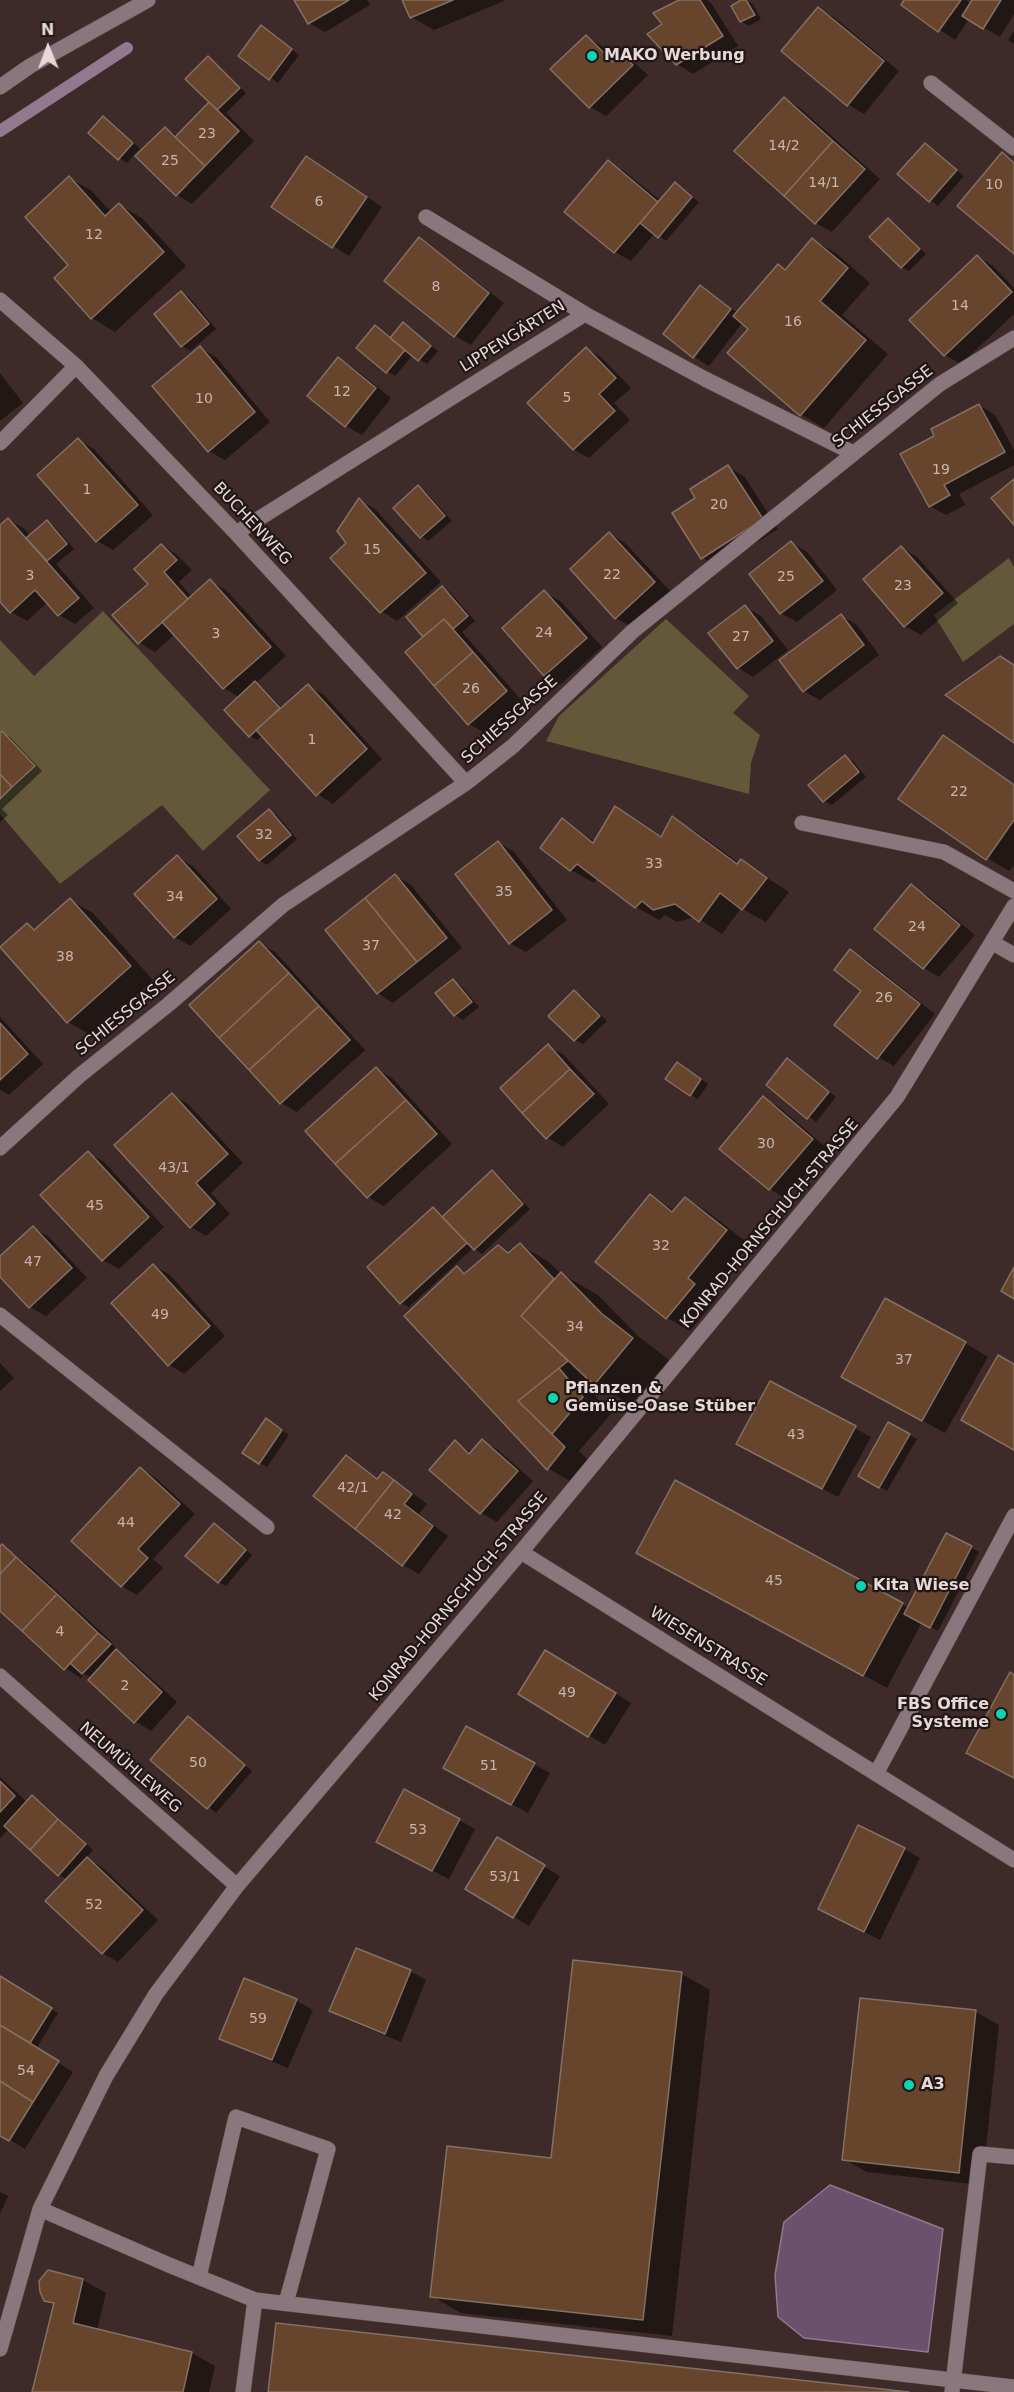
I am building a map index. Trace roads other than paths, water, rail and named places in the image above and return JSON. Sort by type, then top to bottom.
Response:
[{"type":"street","points":[[0,87],[30,66],[148,0]]},
{"type":"street","points":[[931,83],[1014,148]]},
{"type":"street","points":[[426,218],[585,314]]},
{"type":"street","name":"BUCHENWEG","points":[[0,300],[76,366],[236,533],[466,783]]},
{"type":"street","name":"LIPPENGÄRTEN","points":[[236,533],[585,314],[705,379],[853,453]]},
{"type":"street","name":"SCHIESSGASSE","points":[[0,1148],[78,1076],[169,1004],[283,905],[466,783],[513,746],[633,631],[940,384],[1014,338]]},
{"type":"street","points":[[0,443],[76,366]]},
{"type":"street","points":[[802,823],[944,852],[1014,891]]},
{"type":"street","name":"KONRAD-HORNSCHUCH-STRASSE","points":[[0,2349],[40,2209],[106,2076],[156,1994],[237,1886],[521,1552],[897,1097],[1014,906]]},
{"type":"street","points":[[993,942],[1014,955]]},
{"type":"street","points":[[0,1315],[267,1527]]},
{"type":"street","points":[[876,1774],[1014,1516]]},
{"type":"street","name":"WIESENSTRASSE","points":[[521,1552],[1014,1860]]},
{"type":"street","name":"NEUMÜHLEWEG","points":[[0,1676],[237,1886]]},
{"type":"street","points":[[199,2277],[236,2117],[328,2149],[286,2303]]},
{"type":"street","points":[[953,2386],[980,2154],[1014,2157]]},
{"type":"street","points":[[40,2209],[255,2300],[953,2386],[1014,2387]]},
{"type":"street","points":[[243,2392],[255,2300]]},
{"type":"waterway","points":[[0,131],[127,48]]},
{"type":"place","name":"MAKO Werbung","points":[[592,56]]},
{"type":"place","name":"Pflanzen & Gemüse-Oase Stüber","points":[[553,1398]]},
{"type":"place","name":"Kita Wiese","points":[[861,1586]]},
{"type":"place","name":"FBS Office Systeme","points":[[1001,1714]]},
{"type":"place","name":"A3","points":[[909,2085]]}]
